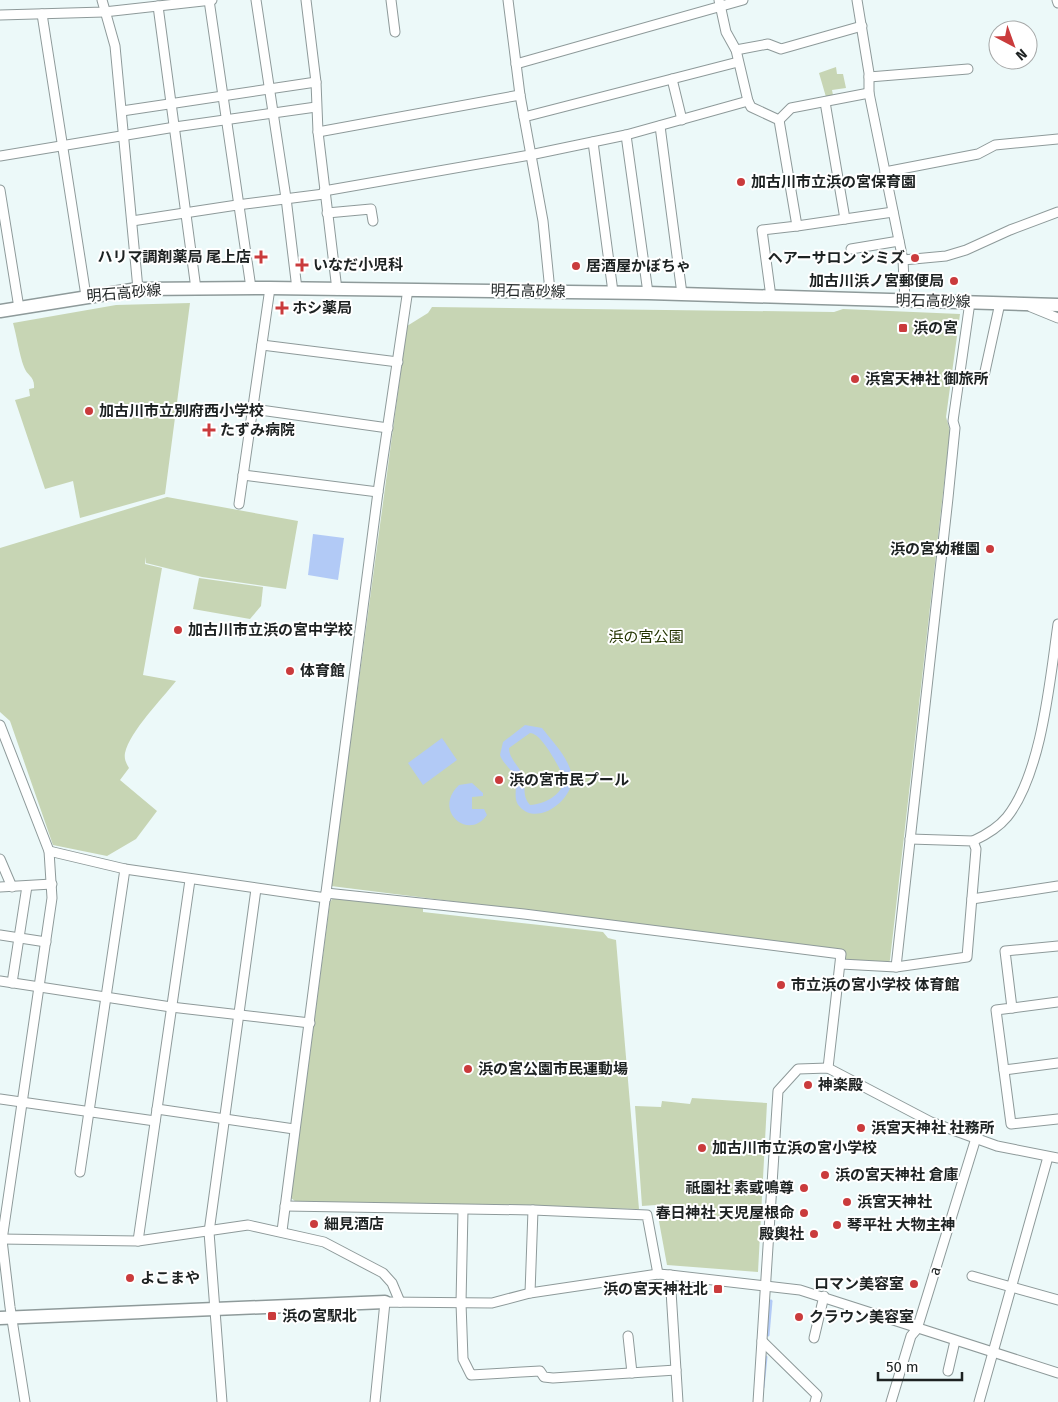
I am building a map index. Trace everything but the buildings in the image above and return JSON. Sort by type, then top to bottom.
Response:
[{"type":"main road","name":"明石高砂線","points":[[0,311],[138,289],[251,288],[613,292],[1058,305]]},
{"type":"main road","points":[[6,1318],[385,1302]]},
{"type":"street","points":[[102,0],[115,46],[122,111],[122,136],[138,289]]},
{"type":"street","points":[[208,0],[251,288]]},
{"type":"street","points":[[0,15],[104,12],[212,0]]},
{"type":"street","points":[[256,0],[286,198],[297,289]]},
{"type":"street","points":[[306,0],[316,82],[316,107],[324,193],[337,290]]},
{"type":"street","points":[[391,0],[394,28],[404,22]]},
{"type":"street","points":[[508,0],[520,95],[543,222],[550,291]]},
{"type":"street","points":[[516,64],[720,2],[743,0]]},
{"type":"street","points":[[857,0],[869,77],[869,93],[903,260],[905,301]]},
{"type":"street","points":[[720,2],[726,32],[736,50],[751,108],[779,120]]},
{"type":"street","points":[[158,6],[196,289]]},
{"type":"street","points":[[42,14],[86,296]]},
{"type":"street","points":[[736,50],[768,44],[781,49],[862,26]]},
{"type":"street","points":[[524,117],[738,62]]},
{"type":"street","points":[[869,77],[968,69]]},
{"type":"street","points":[[672,79],[682,120]]},
{"type":"street","points":[[122,111],[316,82]]},
{"type":"street","points":[[779,120],[790,108],[869,93]]},
{"type":"street","points":[[318,132],[520,95]]},
{"type":"street","points":[[132,221],[324,193],[530,156],[626,135],[748,101]]},
{"type":"street","points":[[825,102],[845,219]]},
{"type":"street","points":[[0,156],[174,127],[316,107]]},
{"type":"street","points":[[779,120],[797,226]]},
{"type":"street","points":[[660,126],[682,294]]},
{"type":"street","points":[[626,135],[648,293]]},
{"type":"street","points":[[885,172],[978,154],[995,145],[1058,139]]},
{"type":"street","points":[[593,142],[613,292]]},
{"type":"street","points":[[0,190],[19,308]]},
{"type":"street","points":[[327,213],[371,209],[372,222]]},
{"type":"street","points":[[771,297],[762,230],[893,212]]},
{"type":"street","points":[[903,260],[946,256],[966,250],[1010,230],[1058,212]]},
{"type":"street","points":[[851,249],[899,241]]},
{"type":"street","points":[[239,504],[270,288]]},
{"type":"street","points":[[282,1231],[378,492],[408,289]]},
{"type":"street","points":[[896,967],[948,498],[955,428],[953,421],[970,302]]},
{"type":"street","points":[[984,376],[1000,303]]},
{"type":"street","points":[[1024,304],[1058,318]]},
{"type":"street","points":[[262,345],[398,362]]},
{"type":"street","points":[[252,409],[388,428]]},
{"type":"street","points":[[243,475],[378,492]]},
{"type":"street","points":[[910,839],[973,841],[988,834],[998,826],[1018,800],[1036,749],[1055,662],[1058,624]]},
{"type":"street","points":[[0,726],[49,852],[52,884],[52,898],[23,1103],[5,1191],[1,1240],[6,1318],[25,1402]]},
{"type":"street","points":[[840,964],[896,967],[967,957],[976,849],[973,841]]},
{"type":"street","points":[[49,852],[124,869],[256,889],[524,914],[841,954],[828,1068]]},
{"type":"street","points":[[0,859],[12,887]]},
{"type":"street","points":[[80,1172],[124,869]]},
{"type":"street","points":[[138,1241],[190,880]]},
{"type":"street","points":[[0,887],[52,884]]},
{"type":"street","points":[[12,983],[27,886]]},
{"type":"street","points":[[972,899],[1058,886]]},
{"type":"street","points":[[222,1402],[209,1232],[256,889]]},
{"type":"street","points":[[0,935],[46,942]]},
{"type":"street","points":[[1012,1008],[1005,951],[1058,946]]},
{"type":"street","points":[[0,981],[171,1007],[310,1023]]},
{"type":"street","points":[[1058,1002],[996,1010],[1012,1124],[1058,1118]]},
{"type":"street","points":[[1004,1070],[1058,1064]]},
{"type":"street","points":[[758,1402],[778,1091],[798,1069],[828,1068],[931,1122],[997,1146],[1058,1158]]},
{"type":"street","points":[[0,1099],[155,1121]]},
{"type":"street","points":[[157,1108],[294,1129]]},
{"type":"street","name":"a","points":[[891,1402],[911,1336],[917,1329],[976,1138]]},
{"type":"street","points":[[979,1402],[1013,1288],[1048,1157]]},
{"type":"street","points":[[285,1206],[533,1210],[647,1215],[658,1274]]},
{"type":"street","points":[[462,1210],[461,1303],[463,1359],[472,1374],[540,1371],[544,1377],[553,1378],[676,1370]]},
{"type":"street","points":[[530,1293],[533,1210]]},
{"type":"street","points":[[1,1240],[138,1241],[248,1225],[282,1231],[324,1242],[383,1273],[392,1283],[400,1302]]},
{"type":"street","points":[[376,1402],[385,1302],[492,1303],[530,1293],[658,1274],[765,1286],[824,1296],[917,1329],[1058,1373]]},
{"type":"street","points":[[670,1275],[678,1402]]},
{"type":"street","points":[[972,1276],[1058,1300]]},
{"type":"street","points":[[814,1338],[824,1296]]},
{"type":"street","points":[[628,1336],[632,1373]]},
{"type":"street","points":[[948,1371],[955,1341]]},
{"type":"street","points":[[762,1342],[817,1395],[815,1402]]},
{"type":"green space","points":[[836,67],[837,74],[843,74],[846,88],[832,90],[833,95],[826,97],[819,73]]},
{"type":"green space","name":"加古川市立別府西小学校","points":[[190,303],[165,494],[80,518],[73,481],[45,489],[15,400],[30,396],[29,389],[34,388],[34,384],[22,362],[13,323],[116,305]]},
{"type":"green space","name":"浜の宮公園","points":[[432,307],[834,312],[843,309],[960,314],[946,417],[950,431],[890,960],[888,964],[851,963],[832,949],[331,886],[407,326],[428,313]]},
{"type":"green space","points":[[167,497],[298,521],[286,589],[202,577],[146,563],[146,557],[145,564],[162,568],[143,675],[176,681],[133,735],[125,753],[129,768],[120,780],[157,811],[136,839],[107,856],[53,845],[10,721],[0,712],[0,548]]},
{"type":"green space","points":[[199,578],[263,587],[261,606],[250,619],[193,609]]},
{"type":"green space","name":"浜の宮公園市民運動場","points":[[334,897],[423,907],[423,912],[603,932],[608,938],[616,940],[639,1209],[296,1202],[291,1198],[330,902]]},
{"type":"green space","points":[[692,1098],[767,1103],[758,1272],[667,1265],[656,1205],[642,1206],[635,1106],[661,1107],[662,1101],[690,1104]]},
{"type":"water","points":[[313,534],[344,538],[338,580],[308,575]]},
{"type":"water","points":[[525,725],[542,728],[560,751],[571,770],[572,777],[567,794],[554,808],[536,814],[527,812],[520,807],[516,801],[515,778],[500,755],[503,742]],"holes":[[[530,733],[535,735],[550,752],[565,780],[560,790],[552,798],[542,803],[530,805],[525,794],[522,774],[512,758],[509,748]]]},
{"type":"water","points":[[442,738],[457,760],[423,785],[408,763]]},
{"type":"water","points":[[472,783],[483,793],[483,796],[472,797],[472,809],[484,809],[487,815],[479,822],[471,825],[463,824],[456,820],[451,813],[449,804],[452,795],[459,785]]},
{"type":"waterway","points":[[768,1335],[771,1301]]},
{"type":"waterway","points":[[763,1387],[766,1357]]},
{"type":"place","name":"加古川市立浜の宮保育園","points":[[741,182]]},
{"type":"place","name":"ハリマ調剤薬局 尾上店","points":[[261,257]]},
{"type":"place","name":"ヘアーサロン シミズ","points":[[915,258]]},
{"type":"place","name":"いなだ小児科","points":[[302,265]]},
{"type":"place","name":"居酒屋かぼちゃ","points":[[576,266]]},
{"type":"place","name":"加古川浜ノ宮郵便局","points":[[954,281]]},
{"type":"place","name":"ホシ薬局","points":[[282,308]]},
{"type":"place","name":"浜の宮","points":[[903,328]]},
{"type":"place","name":"浜宮天神社 御旅所","points":[[855,379]]},
{"type":"place","name":"加古川市立別府西小学校","points":[[89,411]]},
{"type":"place","name":"たずみ病院","points":[[209,430]]},
{"type":"place","name":"浜の宮幼稚園","points":[[990,549]]},
{"type":"place","name":"加古川市立浜の宮中学校","points":[[178,630]]},
{"type":"place","name":"体育館","points":[[290,671]]},
{"type":"place","name":"浜の宮市民プール","points":[[499,780]]},
{"type":"place","name":"市立浜の宮小学校 体育館","points":[[781,985]]},
{"type":"place","name":"浜の宮公園市民運動場","points":[[468,1069]]},
{"type":"place","name":"神楽殿","points":[[808,1085]]},
{"type":"place","name":"浜宮天神社 社務所","points":[[861,1128]]},
{"type":"place","name":"加古川市立浜の宮小学校","points":[[702,1148]]},
{"type":"place","name":"浜の宮天神社 倉庫","points":[[825,1175]]},
{"type":"place","name":"祇園社 素戜鳴尊","points":[[804,1188]]},
{"type":"place","name":"浜宮天神社","points":[[847,1202]]},
{"type":"place","name":"春日神社 天児屋根命","points":[[804,1213]]},
{"type":"place","name":"細見酒店","points":[[314,1224]]},
{"type":"place","name":"琴平社 大物主神","points":[[837,1225]]},
{"type":"place","name":"殿輿社","points":[[814,1234]]},
{"type":"place","name":"よこまや","points":[[130,1278]]},
{"type":"place","name":"ロマン美容室","points":[[914,1284]]},
{"type":"place","name":"浜の宮天神社北","points":[[718,1289]]},
{"type":"place","name":"浜の宮駅北","points":[[272,1316]]},
{"type":"place","name":"クラウン美容室","points":[[799,1317]]}]
